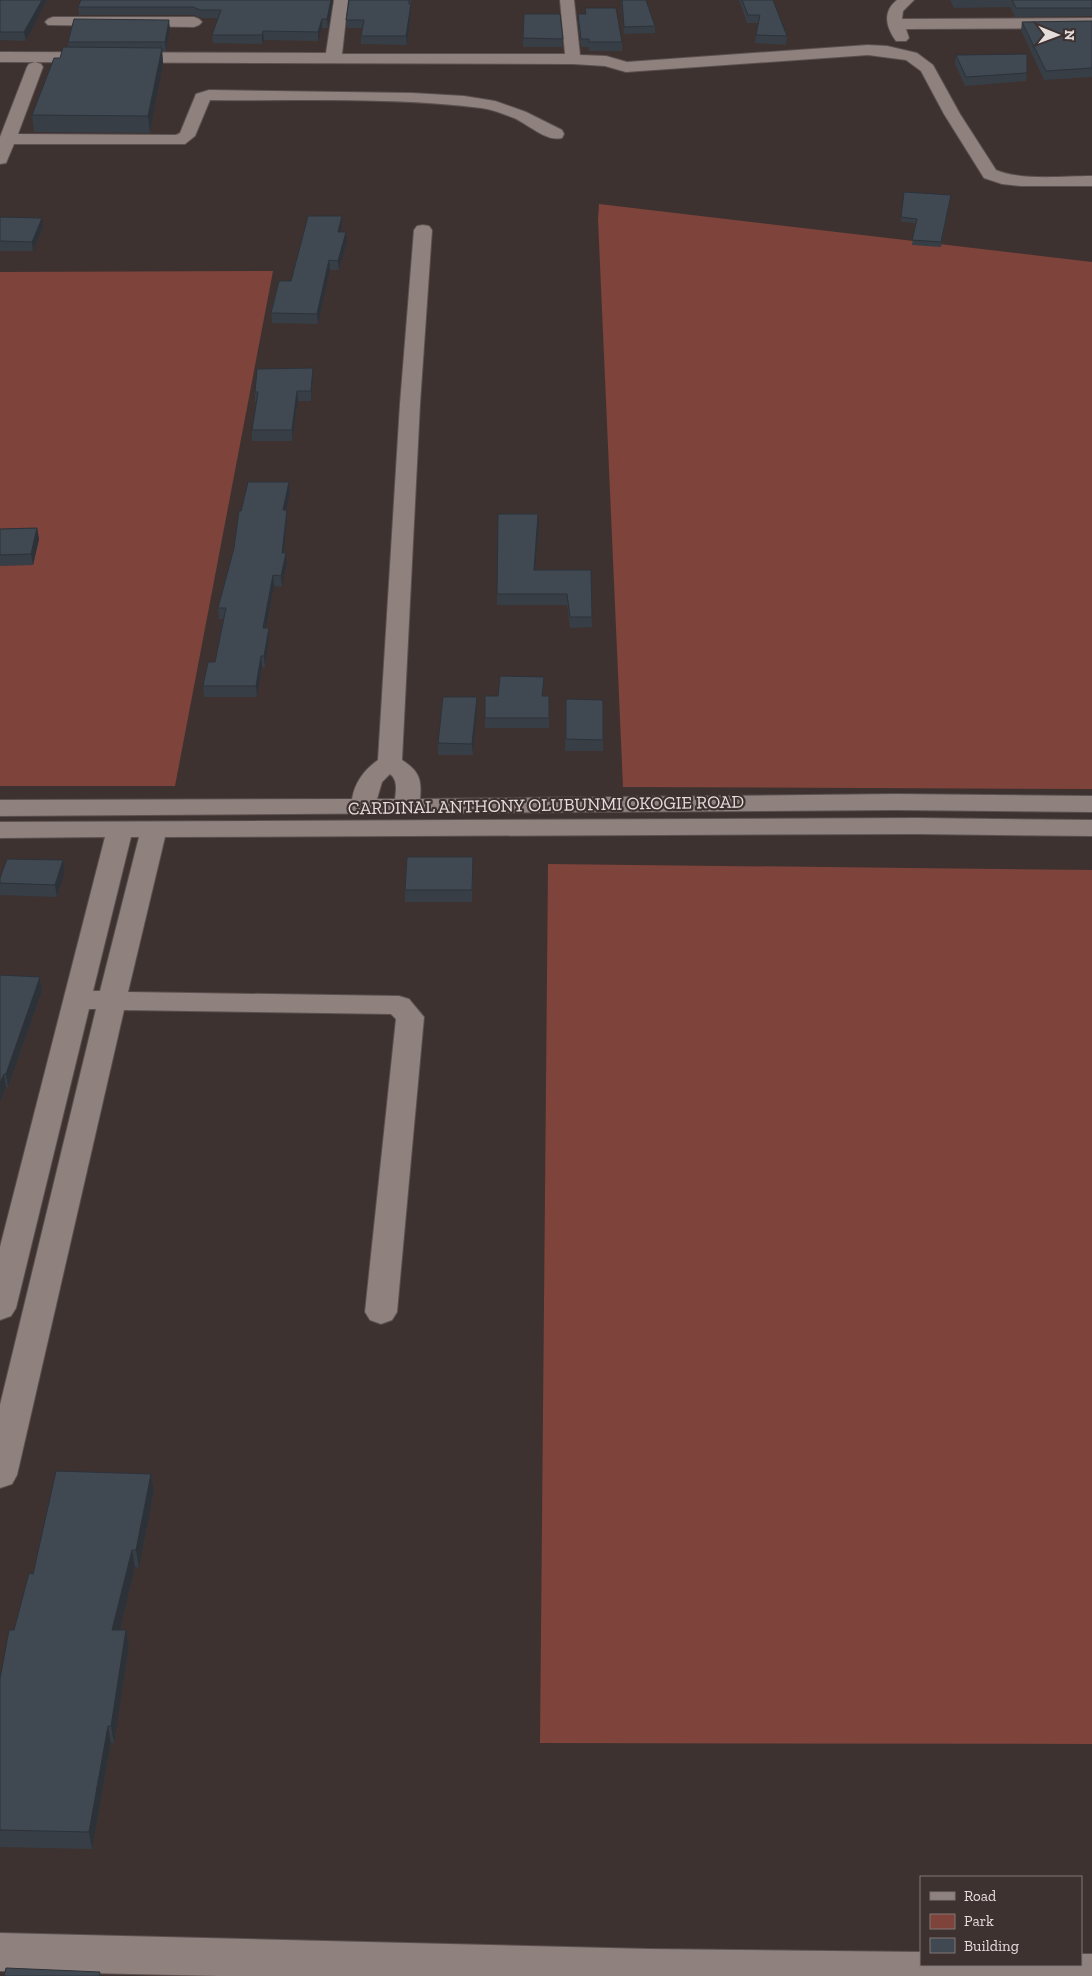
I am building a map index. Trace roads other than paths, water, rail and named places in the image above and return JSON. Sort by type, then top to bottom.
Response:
[{"type":"street","points":[[333,59],[341,0]]},
{"type":"street","points":[[567,0],[572,60]]},
{"type":"street","points":[[907,0],[896,6],[893,11],[893,18],[898,24],[907,51],[927,68],[952,114],[990,174],[1002,179],[1021,181],[1092,181]]},
{"type":"street","points":[[42,47],[56,15],[196,14],[188,46]]},
{"type":"street","points":[[898,24],[1092,23]]},
{"type":"street","points":[[0,58],[188,46],[333,59],[572,60],[606,61],[626,67],[868,50],[907,51]]},
{"type":"street","points":[[0,159],[35,67]]},
{"type":"street","points":[[7,139],[179,140],[187,136],[202,97],[209,95],[412,98],[464,101],[489,104],[520,115],[556,134]]},
{"type":"street","points":[[390,763],[410,414],[423,230]]},
{"type":"street","points":[[390,763],[405,773],[409,786],[407,806]]},
{"type":"street","points":[[364,807],[366,788],[375,774],[390,763]]},
{"type":"street","name":"CARDINAL ANTHONY OLUBUNMI OKOGIE ROAD","points":[[0,808],[896,802],[1092,804]]},
{"type":"street","name":"CARDINAL ANTHONY OLUBUNMI OKOGIE ROAD","points":[[0,830],[896,826],[1092,828]]},
{"type":"street","points":[[0,1308],[120,830]]},
{"type":"street","points":[[0,1475],[154,830]]},
{"type":"street","points":[[77,1000],[399,1005],[410,1017],[381,1312]]},
{"type":"street","points":[[0,1952],[649,1972],[1092,1973]]}]
